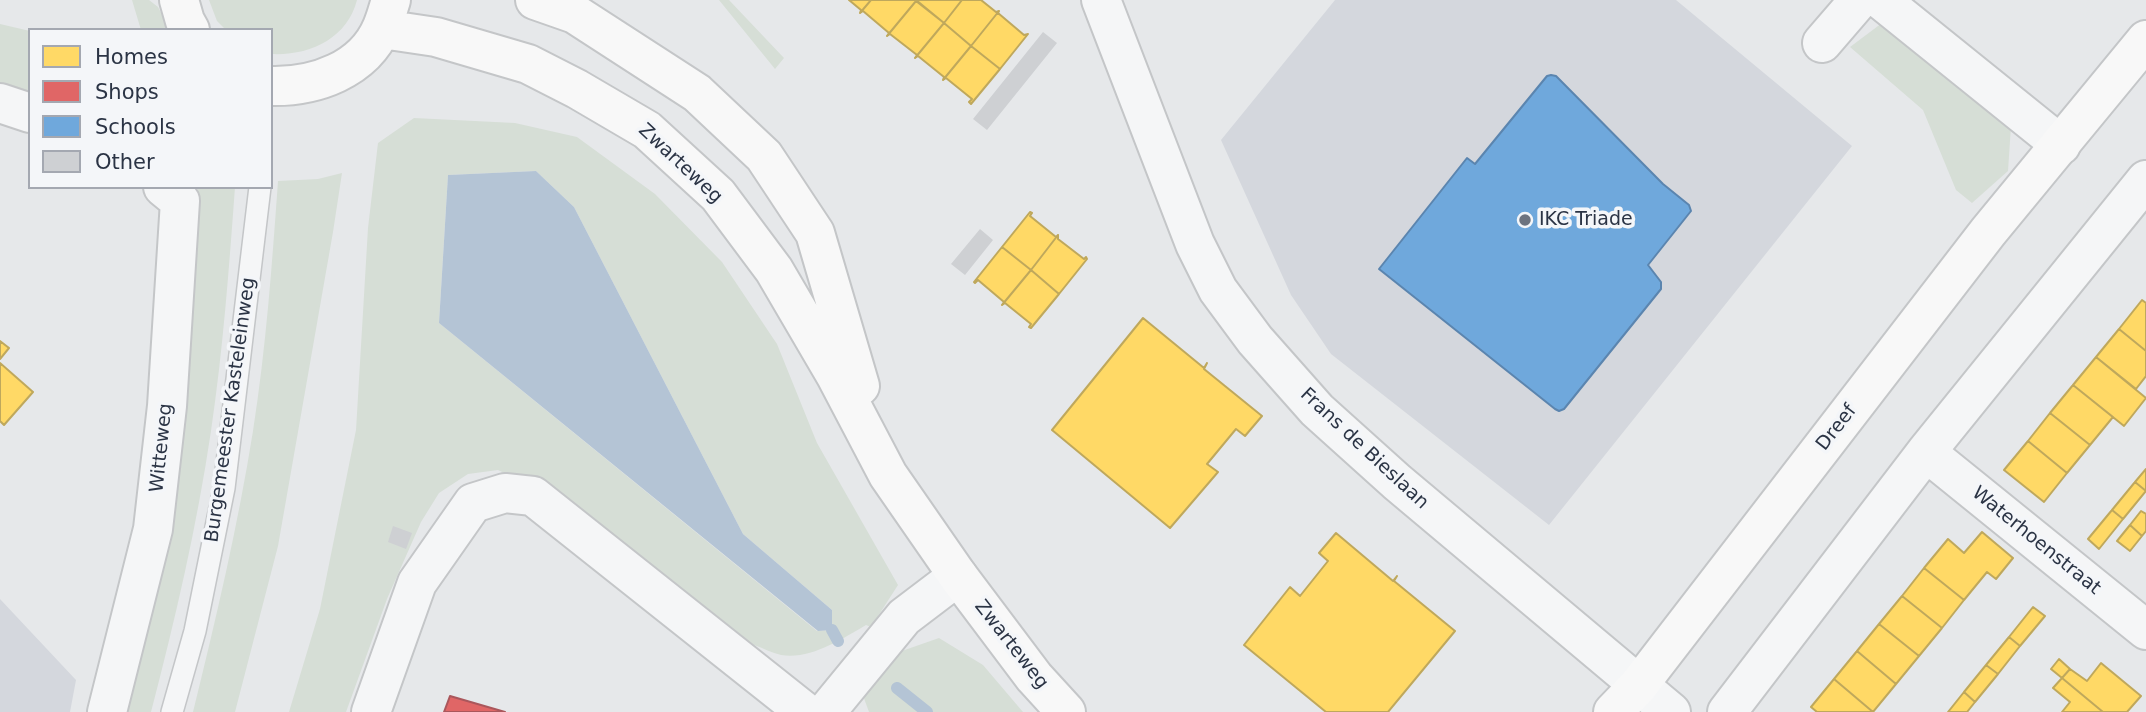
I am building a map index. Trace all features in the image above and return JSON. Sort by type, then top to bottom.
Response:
[{"type":"main road","points":[[179,0],[189,28]]},
{"type":"main road","name":"Zwarteweg","points":[[535,0],[575,14],[697,93],[764,156],[815,233],[839,320],[888,475]]},
{"type":"main road","points":[[273,86],[292,87],[323,80],[352,65],[368,48],[386,14]]},
{"type":"main road","name":"Zwarteweg","points":[[386,14],[436,37],[528,64],[578,89],[647,130],[718,195],[774,270],[836,376],[888,475],[958,576],[1034,677],[1066,712]]},
{"type":"main road","name":"Dreef","points":[[1626,699],[1988,232],[2146,40]]},
{"type":"street","name":"Frans de Bieslaan","points":[[1101,0],[1195,244],[1218,290],[1255,340],[1317,410],[1626,699]]},
{"type":"street","points":[[1822,43],[1859,0]]},
{"type":"street","points":[[1881,0],[2062,145]]},
{"type":"street","points":[[0,103],[28,112]]},
{"type":"street","points":[[1727,712],[1926,452],[2146,180]]},
{"type":"street","name":"Witteweg","points":[[107,712],[153,529],[167,406],[180,201],[165,189]]},
{"type":"street","name":"Waterhoenstraat","points":[[1926,452],[2146,630]]},
{"type":"street","points":[[371,712],[417,583],[473,503],[505,493],[533,496],[805,712]]},
{"type":"street","points":[[826,712],[904,617],[958,576]]},
{"type":"street","points":[[1626,699],[1671,712]]},
{"type":"lane","name":"Burgemeester Kasteleinweg","points":[[172,712],[195,631],[223,488],[260,189]]},
{"type":"shaded area","points":[[132,0],[149,0],[158,7],[169,28],[140,28]]},
{"type":"shaded area","points":[[209,0],[357,0],[352,14],[335,35],[299,52],[273,54],[273,28],[224,28],[217,21]]},
{"type":"shaded area","points":[[719,0],[729,0],[784,58],[775,69]]},
{"type":"shaded area","name":"IKC Triade","points":[[1335,0],[1676,0],[1852,146],[1549,525],[1331,354],[1291,295],[1221,140]]},
{"type":"shaded area","points":[[1882,23],[2011,126],[2008,171],[1972,203],[1956,190],[1923,110],[1850,47]]},
{"type":"shaded area","points":[[0,24],[28,31],[28,97],[0,86]]},
{"type":"shaded area","points":[[414,118],[515,123],[577,137],[655,194],[722,262],[777,344],[817,443],[898,585],[871,627],[866,625],[825,647],[803,654],[792,656],[771,652],[754,645],[525,483],[498,470],[468,474],[439,493],[421,522],[387,599],[346,712],[289,712],[320,609],[356,430],[368,228],[378,143]],"holes":[[[536,171],[574,207],[743,534],[832,610],[832,630],[817,631],[439,323],[448,175]]]},
{"type":"shaded area","points":[[342,173],[278,546],[235,712],[193,712],[241,501],[258,400],[278,181],[318,179]]},
{"type":"shaded area","points":[[198,189],[235,189],[211,431],[185,573],[151,712],[124,712]]},
{"type":"shaded area","points":[[0,599],[76,680],[70,712],[0,712]]},
{"type":"shaded area","points":[[939,638],[983,665],[1023,712],[869,712],[861,690],[899,652]]},
{"type":"water","points":[[536,171],[574,207],[743,534],[832,610],[832,630],[818,631],[439,323],[448,175]]},
{"type":"building: Homes","points":[[849,0],[871,0],[860,13],[861,10]]},
{"type":"building: Homes","points":[[871,0],[916,1],[887,36],[889,33],[863,11],[860,13]]},
{"type":"building: Homes","points":[[916,0],[962,0],[944,23]]},
{"type":"building: Homes","points":[[962,0],[981,0],[996,12],[999,11],[971,46],[944,23]]},
{"type":"building: Homes","points":[[916,1],[944,23],[915,58],[917,55],[890,34],[887,36]]},
{"type":"building: Homes","points":[[999,11],[998,13],[1024,35],[1028,34],[1000,69],[971,46]]},
{"type":"building: Homes","points":[[944,23],[971,46],[943,80],[944,77],[918,56],[915,58]]},
{"type":"building: Homes","points":[[971,46],[1000,69],[971,104],[969,102],[972,99],[946,78],[943,80]]},
{"type":"building: Homes","points":[[1030,212],[1030,216],[1056,237],[1058,235],[1031,270],[1002,247]]},
{"type":"building: Homes","points":[[1058,235],[1058,239],[1087,259],[1059,294],[1031,270]]},
{"type":"building: Homes","points":[[1002,247],[1031,270],[1002,305],[1004,302],[978,280],[974,282]]},
{"type":"building: Homes","points":[[1031,270],[1059,294],[1031,328],[1031,324],[1005,303],[1002,305]]},
{"type":"building: Homes","points":[[2142,300],[2146,303],[2146,351],[2119,329]]},
{"type":"building: Homes","points":[[1143,318],[1204,368],[1207,363],[1204,369],[1262,416],[1245,436],[1236,429],[1207,464],[1218,472],[1170,528],[1052,430]]},
{"type":"building: Homes","points":[[2119,329],[2146,351],[2146,376],[2136,389],[2096,357]]},
{"type":"building: Homes","points":[[0,341],[9,348],[0,359]]},
{"type":"building: Homes","points":[[2096,357],[2146,398],[2124,426],[2073,385]]},
{"type":"building: Homes","points":[[0,363],[33,392],[4,425],[0,421]]},
{"type":"building: Homes","points":[[2073,385],[2113,417],[2090,445],[2050,413]]},
{"type":"building: Homes","points":[[2050,413],[2090,445],[2067,473],[2028,441]]},
{"type":"building: Homes","points":[[2028,441],[2067,473],[2044,502],[2004,470]]},
{"type":"building: Homes","points":[[2146,469],[2146,491],[2135,482]]},
{"type":"building: Homes","points":[[2135,482],[2146,491],[2123,519],[2112,510]]},
{"type":"building: Homes","points":[[2112,510],[2123,519],[2099,549],[2088,539]]},
{"type":"building: Homes","points":[[2141,511],[2146,514],[2146,531],[2142,536],[2130,525]]},
{"type":"building: Homes","points":[[2130,525],[2142,536],[2130,551],[2117,541]]},
{"type":"building: Homes","points":[[1982,532],[2013,558],[1996,579],[1987,572],[1964,600],[1924,568],[1948,539],[1964,553]]},
{"type":"building: Homes","points":[[1336,533],[1393,581],[1397,576],[1394,581],[1455,631],[1388,712],[1326,712],[1244,645],[1290,587],[1300,596],[1328,561],[1319,553]]},
{"type":"building: Homes","points":[[1924,568],[1964,600],[1942,628],[1902,596]]},
{"type":"building: Homes","points":[[1902,596],[1942,628],[1919,656],[1879,624]]},
{"type":"building: Homes","points":[[2033,607],[2045,616],[2020,646],[2009,637]]},
{"type":"building: Homes","points":[[1879,624],[1919,656],[1896,684],[1857,651]]},
{"type":"building: Homes","points":[[2009,637],[2020,646],[1998,674],[1986,665]]},
{"type":"building: Homes","points":[[1857,651],[1896,684],[1873,712],[1834,679]]},
{"type":"building: Homes","points":[[2059,659],[2070,669],[2062,678],[2051,669]]},
{"type":"building: Homes","points":[[2101,663],[2141,696],[2127,712],[2103,712],[2062,678],[2070,669],[2087,681]]},
{"type":"building: Homes","points":[[1986,665],[1998,674],[1975,702],[1964,692]]},
{"type":"building: Homes","points":[[2062,678],[2103,712],[2062,712],[2070,702],[2053,688]]},
{"type":"building: Homes","points":[[1834,679],[1873,712],[1817,712],[1811,707]]},
{"type":"building: Homes","points":[[1964,692],[1975,702],[1967,712],[1948,712]]},
{"type":"building: Shops","points":[[450,696],[505,712],[444,712]]},
{"type":"building: Schools","points":[[1547,76],[1556,76],[1663,184],[1689,205],[1691,211],[1648,265],[1661,282],[1661,289],[1564,409],[1559,411],[1379,269],[1467,158],[1475,164]]},
{"type":"building: Other","points":[[1043,32],[1057,43],[987,130],[973,119]]},
{"type":"building: Other","points":[[980,229],[993,240],[965,275],[951,264]]},
{"type":"building: Other","points":[[393,526],[412,533],[406,549],[388,542]]},
{"type":"waterway","points":[[832,630],[838,641]]},
{"type":"waterway","points":[[897,688],[927,712]]},
{"type":"place","name":"IKC Triade","points":[[1525,220]]}]
